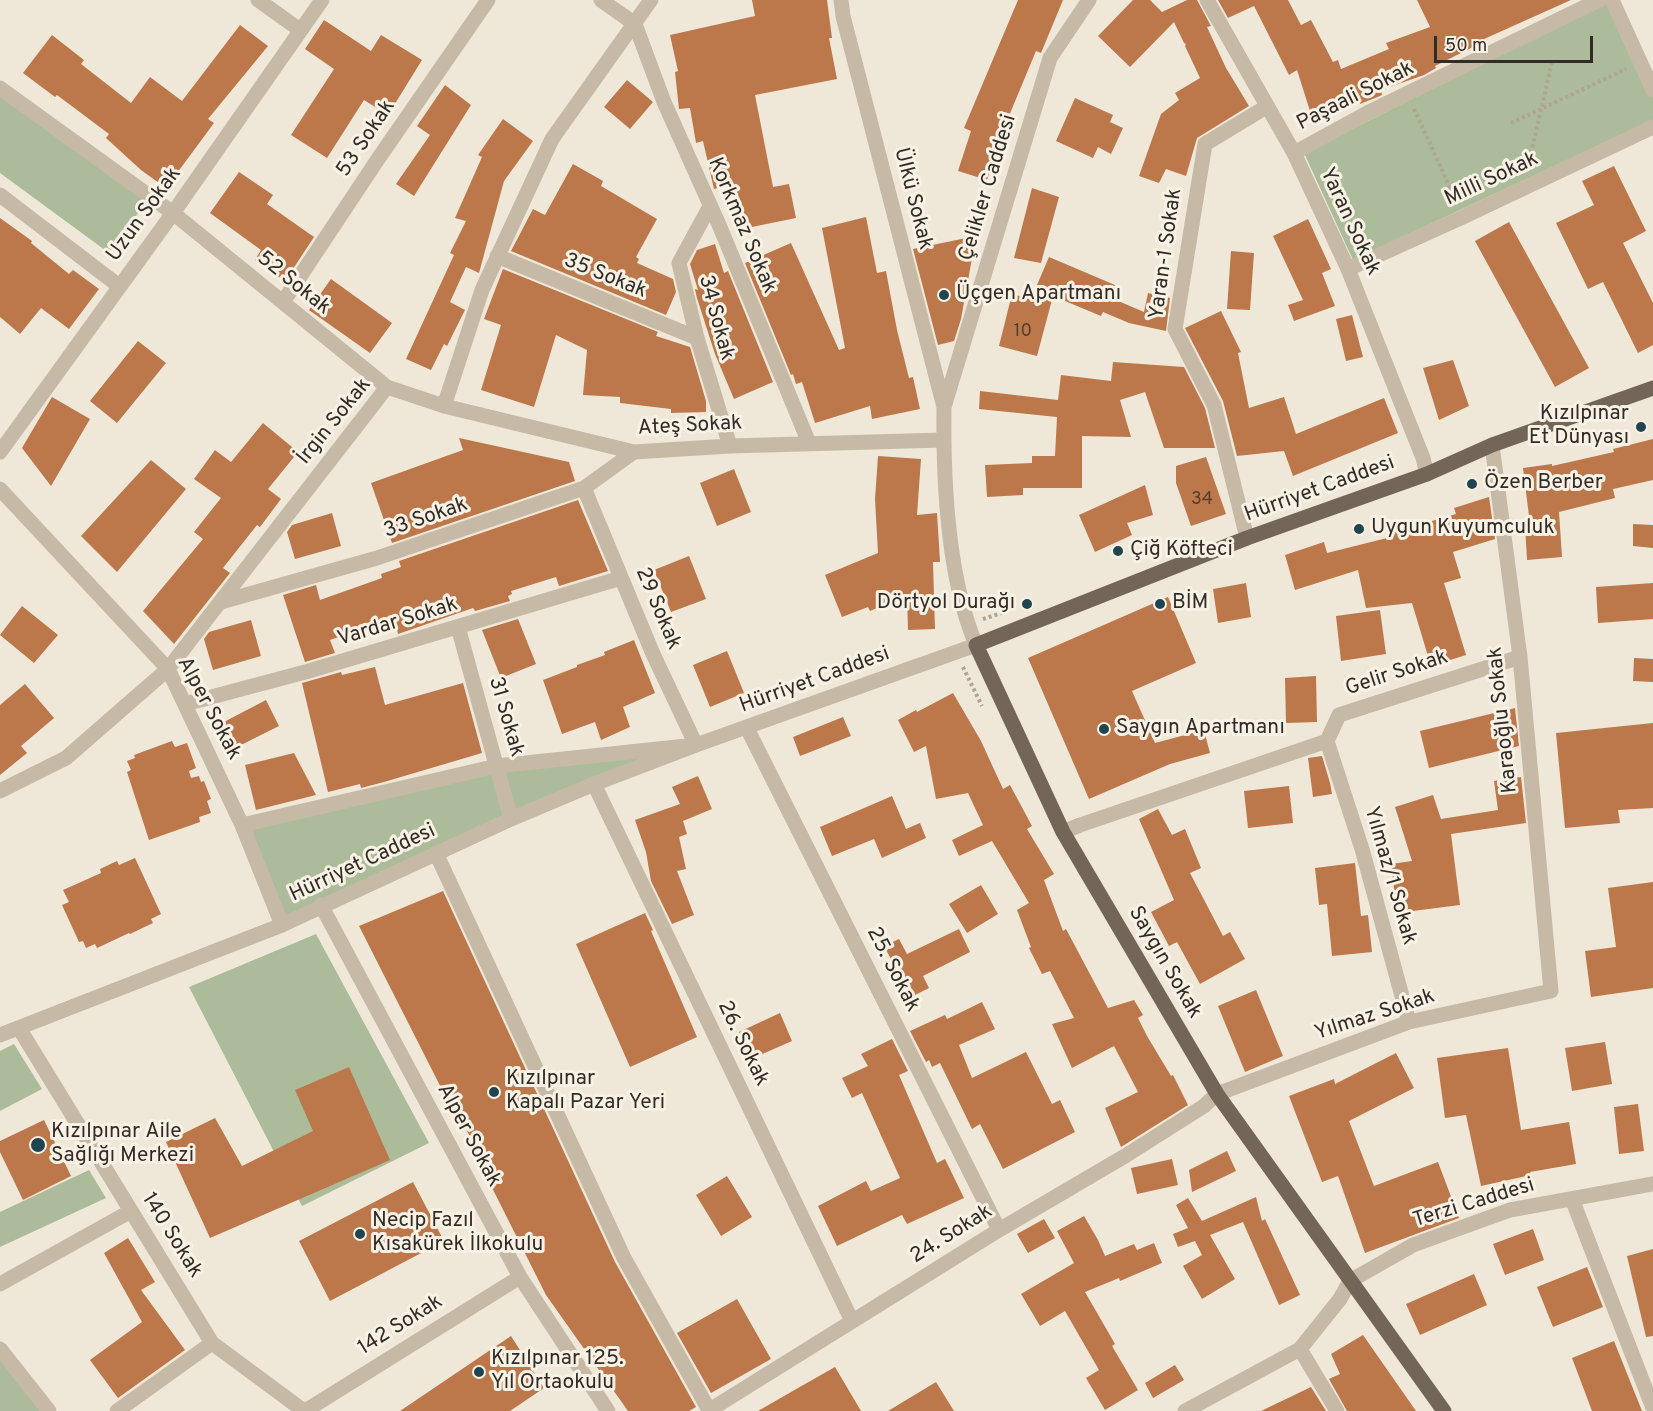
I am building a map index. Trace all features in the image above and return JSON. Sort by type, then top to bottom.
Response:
[{"type":"main road","name":"Hürriyet Caddesi","points":[[976,645],[1247,538],[1427,474],[1492,445],[1653,388]]},
{"type":"main road","name":"Saygın Sokak","points":[[976,645],[1063,832],[1217,1094],[1444,1411]]},
{"type":"street","points":[[258,0],[300,30]]},
{"type":"street","name":"Uzun Sokak","points":[[0,452],[173,213],[322,0]]},
{"type":"street","name":"53 Sokak","points":[[283,302],[488,0]]},
{"type":"street","points":[[601,0],[635,24]]},
{"type":"street","points":[[444,406],[482,290],[552,139],[651,0]]},
{"type":"street","name":"Ülkü Sokak","points":[[842,0],[843,16],[944,407]]},
{"type":"street","name":"Çelikler Caddesi","points":[[976,645],[967,625],[952,558],[943,440],[944,407],[1050,58],[1089,0]]},
{"type":"street","name":"Yaran Sokak","points":[[1207,0],[1294,153],[1348,268],[1423,458],[1427,474]]},
{"type":"street","name":"Paşaali Sokak","points":[[1294,153],[1367,113],[1599,0]]},
{"type":"street","points":[[1612,0],[1653,90]]},
{"type":"street","name":"Korkmaz Sokak","points":[[635,24],[664,102],[809,443]]},
{"type":"street","name":"52 Sokak","points":[[0,88],[173,213],[387,387]]},
{"type":"street","name":"Yaran-1 Sokak","points":[[1247,538],[1214,405],[1175,329],[1205,144],[1266,107]]},
{"type":"street","name":"Milli Sokak","points":[[1348,268],[1463,217],[1653,127]]},
{"type":"street","points":[[0,195],[119,286]]},
{"type":"street","name":"34 Sokak","points":[[710,206],[679,263],[697,338],[730,446]]},
{"type":"street","name":"35 Sokak","points":[[497,256],[697,338]]},
{"type":"street","name":"İrgin Sokak","points":[[0,791],[66,758],[168,669],[387,387],[444,406]]},
{"type":"street","name":"Ateş Sokak","points":[[444,406],[634,452],[730,446],[943,440]]},
{"type":"street","name":"Karaoğlu Sokak","points":[[1492,445],[1520,657],[1551,991]]},
{"type":"street","name":"33 Sokak","points":[[221,602],[377,558],[584,488],[634,452]]},
{"type":"street","name":"29 Sokak","points":[[584,488],[652,654],[696,745]]},
{"type":"street","name":"Alper Sokak","points":[[0,489],[168,669],[242,825],[282,925]]},
{"type":"street","name":"Vardar Sokak","points":[[185,704],[309,671],[621,578]]},
{"type":"street","name":"31 Sokak","points":[[458,627],[511,819]]},
{"type":"street","name":"Hürriyet Caddesi","points":[[0,1035],[282,925],[511,819],[594,784],[976,645]]},
{"type":"street","name":"Gelir Sokak","points":[[1327,741],[1339,715],[1520,657]]},
{"type":"street","name":"25. Sokak","points":[[747,728],[999,1230]]},
{"type":"street","points":[[1063,832],[1327,741]]},
{"type":"street","name":"Yılmaz/1 Sokak","points":[[1327,741],[1362,849],[1409,1022]]},
{"type":"street","points":[[242,825],[497,766],[696,745]]},
{"type":"street","name":"26. Sokak","points":[[594,784],[852,1322]]},
{"type":"street","points":[[436,853],[624,1258],[709,1411]]},
{"type":"street","name":"Alper Sokak","points":[[321,906],[520,1276],[608,1411]]},
{"type":"street","name":"Yılmaz Sokak","points":[[1217,1094],[1409,1022],[1551,991]]},
{"type":"street","name":"140 Sokak","points":[[19,1028],[212,1342]]},
{"type":"street","name":"24. Sokak","points":[[709,1411],[999,1230],[1125,1156],[1204,1106],[1217,1094]]},
{"type":"street","name":"Terzi Caddesi","points":[[1350,1281],[1413,1245],[1510,1210],[1653,1184]]},
{"type":"street","points":[[1572,1198],[1650,1390],[1653,1408]]},
{"type":"street","points":[[0,1284],[131,1211]]},
{"type":"street","name":"142 Sokak","points":[[212,1342],[304,1411],[520,1276]]},
{"type":"street","points":[[1185,1411],[1300,1349],[1340,1299],[1350,1281]]},
{"type":"street","points":[[117,1411],[212,1342]]},
{"type":"street","points":[[0,1348],[49,1411]]},
{"type":"street","points":[[1300,1349],[1337,1411]]},
{"type":"path","points":[[1531,153],[1552,62]]},
{"type":"path","points":[[1511,123],[1640,62]]},
{"type":"path","points":[[1404,112],[1413,107],[1434,157],[1459,205],[1448,208]]},
{"type":"green space","points":[[1609,0],[1653,97],[1653,120],[1353,260],[1304,153]]},
{"type":"green space","points":[[0,96],[147,201],[109,253],[0,173]]},
{"type":"green space","points":[[696,745],[282,925],[242,825],[497,766]]},
{"type":"green space","points":[[316,934],[429,1143],[302,1206],[189,987]]},
{"type":"green space","points":[[14,1044],[42,1089],[0,1111],[0,1051]]},
{"type":"green space","points":[[89,1170],[106,1198],[0,1247],[0,1212]]},
{"type":"green space","points":[[0,1357],[43,1411],[0,1411]]},
{"type":"building","points":[[752,0],[827,0],[832,38],[829,38],[837,79],[755,95],[773,187],[789,184],[796,218],[742,229],[733,184],[714,189],[703,141],[696,143],[690,108],[679,109],[675,72],[678,71],[670,35],[755,16]]},
{"type":"building","points":[[1018,0],[1063,0],[1041,53],[1036,51],[991,159],[994,160],[987,180],[958,171],[971,131],[964,128]]},
{"type":"building","points":[[1133,0],[1150,0],[1162,12],[1187,0],[1197,0],[1211,26],[1207,27],[1226,68],[1249,106],[1197,138],[1186,176],[1166,169],[1159,183],[1139,176],[1161,114],[1179,100],[1175,93],[1200,78],[1174,22],[1130,67],[1098,36]]},
{"type":"building","points":[[1218,0],[1288,0],[1301,25],[1311,20],[1333,62],[1338,60],[1341,69],[1389,49],[1386,43],[1430,27],[1417,0],[1571,0],[1484,39],[1485,41],[1435,66],[1436,68],[1424,75],[1381,90],[1382,95],[1380,96],[1360,104],[1357,96],[1310,111],[1297,70],[1289,75],[1254,6],[1228,18]]},
{"type":"building","points":[[324,20],[371,51],[381,35],[422,60],[388,115],[364,100],[327,158],[291,135],[334,69],[305,49]]},
{"type":"building","points":[[240,25],[268,46],[208,119],[214,123],[166,188],[141,170],[106,138],[109,134],[23,73],[52,35],[84,60],[81,64],[131,103],[150,77],[182,101]]},
{"type":"building","points":[[627,80],[653,102],[630,129],[604,107]]},
{"type":"building","points":[[445,85],[471,105],[414,196],[396,184],[430,135],[417,126]]},
{"type":"building","points":[[1075,98],[1113,115],[1110,122],[1123,128],[1111,154],[1098,147],[1093,158],[1056,141]]},
{"type":"building","points":[[503,119],[533,141],[504,181],[479,273],[466,267],[450,302],[465,310],[447,346],[444,344],[431,370],[406,359],[454,255],[450,253],[466,221],[455,218],[482,157],[478,155]]},
{"type":"building","points":[[573,164],[603,181],[601,186],[657,219],[636,257],[639,259],[637,263],[673,279],[676,292],[666,315],[511,251],[533,209],[545,215]]},
{"type":"building","points":[[1614,166],[1646,231],[1623,243],[1653,303],[1653,345],[1638,353],[1603,282],[1588,289],[1556,223],[1594,205],[1582,181]]},
{"type":"building","points":[[239,172],[273,195],[267,204],[314,237],[285,281],[255,260],[261,250],[210,213]]},
{"type":"building","points":[[1032,188],[1059,197],[1041,263],[1014,258]]},
{"type":"building","points":[[866,217],[877,273],[886,271],[897,330],[909,378],[913,377],[920,409],[872,419],[870,406],[815,423],[802,382],[796,384],[793,374],[791,375],[745,263],[791,243],[839,350],[845,348],[822,228]]},
{"type":"building","points":[[0,218],[32,241],[31,243],[69,274],[73,270],[99,289],[69,329],[41,308],[20,334],[0,317]]},
{"type":"building","points":[[1308,219],[1331,269],[1322,273],[1335,306],[1294,321],[1288,305],[1303,300],[1273,236]]},
{"type":"building","points":[[1509,222],[1589,368],[1555,387],[1475,241]]},
{"type":"building","name":"Üçgen Apartmanı","points":[[976,236],[961,319],[954,341],[938,345],[913,249]]},
{"type":"building","points":[[715,244],[724,273],[728,271],[773,382],[734,399],[715,354],[697,298],[695,289],[698,290],[690,264],[697,250]]},
{"type":"building","points":[[1231,251],[1254,253],[1250,310],[1227,309]]},
{"type":"building","points":[[1049,257],[1115,285],[1109,297],[1144,312],[1148,293],[1170,298],[1166,331],[1129,323],[1103,312],[1101,316],[1053,296],[1037,356],[999,346],[1012,294],[1031,299]]},
{"type":"building","points":[[503,269],[658,332],[656,336],[690,347],[706,401],[706,412],[671,413],[671,409],[620,403],[620,397],[583,395],[587,350],[556,335],[534,407],[481,390],[501,325],[484,319]]},
{"type":"building","points":[[331,279],[392,323],[370,353],[309,310]]},
{"type":"building","points":[[1221,311],[1241,352],[1238,353],[1249,408],[1284,397],[1296,434],[1384,398],[1398,433],[1293,476],[1284,451],[1237,456],[1223,401],[1185,328]]},
{"type":"building","points":[[1352,315],[1363,357],[1346,361],[1336,319]]},
{"type":"building","points":[[138,341],[166,363],[117,423],[90,401]]},
{"type":"building","points":[[1453,360],[1469,406],[1439,420],[1423,368]]},
{"type":"building","points":[[1113,362],[1184,367],[1205,408],[1215,448],[1164,448],[1145,392],[1120,400],[1131,437],[1082,436],[1082,488],[1023,488],[1023,495],[987,497],[985,465],[1032,463],[1032,456],[1055,456],[1057,417],[979,409],[980,391],[1058,400],[1061,375],[1111,381]]},
{"type":"building","points":[[52,397],[90,419],[51,486],[22,448]]},
{"type":"building","points":[[263,423],[298,452],[268,489],[281,499],[260,527],[257,525],[223,568],[230,573],[174,644],[143,611],[203,539],[194,532],[221,498],[194,479],[215,450],[231,462]]},
{"type":"building","points":[[459,438],[569,462],[575,481],[392,543],[371,483],[463,450]]},
{"type":"building","points":[[1653,439],[1653,480],[1613,489],[1615,498],[1559,512],[1562,557],[1527,560],[1525,524],[1530,524],[1523,468],[1552,464],[1552,466],[1614,452],[1613,449]]},
{"type":"building","points":[[878,456],[921,459],[917,515],[937,513],[940,562],[933,562],[935,629],[908,630],[907,595],[870,611],[868,607],[842,617],[825,575],[878,553],[875,499]]},
{"type":"building","points":[[1206,457],[1226,514],[1191,526],[1176,483],[1176,466]]},
{"type":"building","points":[[151,460],[186,489],[117,572],[81,536]]},
{"type":"building","points":[[734,469],[751,512],[717,526],[700,483]]},
{"type":"building","points":[[1145,485],[1153,515],[1127,523],[1132,535],[1095,552],[1079,515]]},
{"type":"building","points":[[1489,497],[1495,539],[1453,552],[1461,578],[1444,583],[1466,655],[1431,666],[1412,603],[1366,608],[1358,570],[1295,590],[1285,555],[1324,542],[1327,553],[1391,537],[1390,533],[1456,514],[1454,508]]},
{"type":"building","points":[[578,500],[608,571],[559,586],[556,577],[511,591],[512,594],[508,596],[510,601],[475,611],[473,608],[398,634],[394,618],[330,640],[335,653],[305,662],[283,595],[316,585],[320,600],[382,578],[381,574],[401,567],[399,561]]},
{"type":"building","points":[[332,513],[341,546],[295,559],[287,532],[292,525]]},
{"type":"building","points":[[1633,524],[1653,525],[1653,548],[1633,546]]},
{"type":"building","points":[[689,556],[706,599],[671,612],[654,570]]},
{"type":"building","points":[[1246,583],[1251,617],[1218,623],[1213,589]]},
{"type":"building","points":[[1653,583],[1653,619],[1598,623],[1596,587]]},
{"type":"building","name":"Saygın Apartmanı","points":[[1168,597],[1196,663],[1132,691],[1155,743],[1204,730],[1210,753],[1170,764],[1089,799],[1028,658]]},
{"type":"building","points":[[22,606],[58,635],[34,663],[0,635]]},
{"type":"building","points":[[1380,610],[1386,654],[1341,661],[1336,616]]},
{"type":"building","points":[[518,619],[536,664],[501,678],[482,630]]},
{"type":"building","points":[[251,620],[261,656],[213,670],[204,639],[209,632]]},
{"type":"building","points":[[634,640],[655,693],[623,707],[630,727],[601,740],[595,722],[562,734],[543,680],[605,655],[604,652]]},
{"type":"building","points":[[727,651],[744,693],[710,707],[693,665]]},
{"type":"building","points":[[1634,658],[1653,659],[1653,682],[1633,681]]},
{"type":"building","points":[[375,667],[385,705],[463,683],[482,753],[361,788],[360,784],[328,792],[302,683],[341,672],[342,675]]},
{"type":"building","points":[[1316,676],[1317,722],[1286,723],[1285,678]]},
{"type":"building","points":[[25,684],[54,718],[21,746],[27,753],[0,775],[0,705]]},
{"type":"building","points":[[953,693],[981,741],[1003,789],[1010,785],[1032,826],[1027,829],[1054,874],[1044,880],[1063,931],[1066,929],[1108,1008],[1134,1000],[1143,1015],[1138,1018],[1147,1036],[1171,1076],[1173,1075],[1188,1105],[1121,1147],[1105,1108],[1138,1092],[1114,1046],[1072,1068],[1052,1024],[1074,1018],[1050,971],[1042,974],[1029,948],[1031,947],[1017,910],[1029,903],[992,841],[959,856],[952,840],[983,825],[968,793],[936,799],[926,746],[914,752],[898,720]]},
{"type":"building","points":[[266,700],[279,726],[235,748],[222,723]]},
{"type":"building","points":[[1515,708],[1519,746],[1429,768],[1420,731]]},
{"type":"building","points":[[843,717],[851,736],[800,756],[793,737]]},
{"type":"building","points":[[1653,723],[1653,808],[1618,810],[1620,823],[1565,828],[1556,733]]},
{"type":"building","points":[[172,741],[175,747],[187,743],[196,768],[189,771],[191,778],[199,776],[201,782],[204,781],[211,799],[207,801],[211,813],[199,817],[200,822],[149,840],[127,772],[131,770],[127,761],[135,758],[134,755]]},
{"type":"building","points":[[294,753],[316,795],[256,810],[245,765]]},
{"type":"building","points":[[1322,756],[1332,794],[1313,797],[1308,758]]},
{"type":"building","points":[[698,776],[712,809],[683,821],[687,834],[679,837],[686,869],[677,871],[694,915],[672,924],[651,881],[646,852],[635,820],[680,804],[672,787]]},
{"type":"building","points":[[1521,777],[1526,823],[1451,834],[1460,905],[1397,913],[1391,864],[1412,861],[1395,807],[1433,795],[1441,819],[1498,810],[1494,781]]},
{"type":"building","points":[[1289,786],[1293,823],[1248,828],[1244,791]]},
{"type":"building","points":[[892,796],[906,829],[920,823],[926,838],[882,858],[874,839],[832,856],[820,827]]},
{"type":"building","points":[[1158,809],[1172,835],[1185,829],[1201,868],[1190,873],[1223,936],[1230,932],[1245,959],[1200,984],[1177,942],[1169,946],[1151,912],[1174,900],[1139,819]]},
{"type":"building","points":[[135,858],[161,914],[151,919],[153,923],[130,934],[97,948],[95,944],[86,948],[83,941],[79,942],[62,905],[69,902],[63,890],[101,873],[100,869],[117,861],[119,865]]},
{"type":"building","points":[[1355,863],[1361,916],[1368,915],[1372,952],[1332,956],[1327,904],[1319,905],[1315,868]]},
{"type":"building","points":[[1653,882],[1653,988],[1591,997],[1585,951],[1616,947],[1608,888]]},
{"type":"building","points":[[981,885],[998,914],[967,933],[949,904]]},
{"type":"building","name":"Kızılpınar Kapalı Pazar Yeri","points":[[443,891],[615,1262],[696,1407],[689,1411],[628,1411],[546,1295],[473,1150],[476,1149],[465,1127],[462,1129],[359,926]]},
{"type":"building","points":[[645,913],[697,1037],[630,1067],[576,944]]},
{"type":"building","points":[[959,929],[970,952],[923,976],[929,988],[911,997],[884,946],[899,939],[907,954]]},
{"type":"building","points":[[1256,990],[1283,1056],[1245,1072],[1218,1006]]},
{"type":"building","points":[[982,1002],[995,1029],[959,1045],[972,1078],[1026,1052],[1052,1104],[1060,1100],[1075,1132],[1003,1169],[980,1124],[972,1129],[940,1063],[932,1067],[929,1060],[926,1062],[910,1031],[945,1015],[947,1019]]},
{"type":"building","points":[[780,1013],[792,1041],[751,1059],[739,1032]]},
{"type":"building","points":[[892,1039],[908,1071],[899,1075],[937,1163],[945,1159],[964,1198],[907,1224],[902,1215],[837,1246],[818,1206],[866,1181],[871,1191],[900,1178],[862,1093],[852,1098],[842,1078],[868,1066],[861,1054]]},
{"type":"building","points":[[1605,1042],[1612,1084],[1572,1091],[1565,1048]]},
{"type":"building","points":[[1508,1048],[1521,1130],[1569,1122],[1576,1164],[1530,1172],[1531,1175],[1481,1186],[1466,1115],[1445,1118],[1437,1058]]},
{"type":"building","points":[[1396,1053],[1414,1088],[1349,1121],[1374,1186],[1438,1162],[1459,1218],[1365,1253],[1338,1176],[1322,1182],[1289,1096],[1334,1079],[1335,1084]]},
{"type":"building","points":[[349,1067],[390,1160],[210,1238],[166,1142],[215,1118],[242,1166],[313,1131],[295,1090]]},
{"type":"building","points":[[1638,1104],[1644,1151],[1619,1154],[1614,1107]]},
{"type":"building","points":[[44,1120],[71,1176],[23,1200],[0,1152],[0,1141]]},
{"type":"building","points":[[1227,1151],[1236,1171],[1192,1192],[1189,1170]]},
{"type":"building","points":[[1172,1159],[1178,1185],[1137,1194],[1131,1168]]},
{"type":"building","points":[[727,1176],[752,1217],[721,1236],[696,1195]]},
{"type":"building","points":[[413,1182],[444,1241],[330,1301],[299,1241]]},
{"type":"building","points":[[1256,1197],[1262,1221],[1265,1219],[1300,1295],[1279,1305],[1243,1222],[1210,1235],[1235,1279],[1202,1299],[1183,1266],[1202,1255],[1195,1241],[1178,1247],[1173,1234],[1188,1228],[1176,1205],[1188,1198],[1202,1221]]},
{"type":"building","points":[[1084,1216],[1105,1256],[1134,1244],[1137,1250],[1154,1243],[1162,1263],[1120,1281],[1119,1278],[1085,1292],[1115,1344],[1112,1346],[1138,1390],[1105,1410],[1086,1378],[1099,1370],[1065,1311],[1040,1326],[1021,1294],[1074,1263],[1057,1231]]},
{"type":"building","points":[[1044,1219],[1055,1238],[1028,1253],[1017,1234]]},
{"type":"building","points":[[1533,1229],[1544,1260],[1505,1275],[1493,1244]]},
{"type":"building","points":[[128,1238],[155,1282],[141,1290],[185,1350],[118,1398],[90,1360],[142,1322],[104,1253]]},
{"type":"building","points":[[1653,1249],[1653,1336],[1646,1337],[1627,1256]]},
{"type":"building","points":[[1587,1267],[1603,1307],[1553,1327],[1537,1287]]},
{"type":"building","points":[[1474,1274],[1487,1305],[1420,1335],[1406,1304]]},
{"type":"building","points":[[737,1299],[771,1359],[711,1393],[677,1333]]},
{"type":"building","points":[[1363,1335],[1416,1411],[1347,1411],[1329,1379],[1340,1374],[1331,1354]]},
{"type":"building","points":[[511,1336],[544,1388],[510,1411],[400,1411]]},
{"type":"building","points":[[1614,1341],[1642,1411],[1592,1411],[1572,1358]]},
{"type":"building","points":[[1175,1365],[1184,1380],[1153,1398],[1145,1383]]},
{"type":"building","points":[[835,1367],[861,1411],[758,1411],[798,1388]]},
{"type":"building","points":[[936,1382],[954,1411],[888,1411]]},
{"type":"building","points":[[1311,1387],[1326,1411],[1261,1411]]},
{"type":"place","name":"Üçgen Apartmanı","points":[[944,295]]},
{"type":"place","name":"Kızılpınar Et Dünyası","points":[[1641,427]]},
{"type":"place","name":"Özen Berber","points":[[1472,484]]},
{"type":"place","name":"Uygun Kuyumculuk","points":[[1359,529]]},
{"type":"place","name":"Çiğ Köfteci","points":[[1118,551]]},
{"type":"place","name":"Dörtyol Durağı","points":[[1027,604]]},
{"type":"place","name":"BİM","points":[[1160,604]]},
{"type":"place","name":"Saygın Apartmanı","points":[[1104,729]]},
{"type":"place","name":"Kızılpınar Kapalı Pazar Yeri","points":[[494,1092]]},
{"type":"place","name":"Kızılpınar Aile Sağlığı Merkezi","points":[[38,1145]]},
{"type":"place","name":"Necip Fazıl Kısakürek İlkokulu","points":[[360,1234]]},
{"type":"place","name":"Kızılpınar 125. Yıl Ortaokulu","points":[[479,1372]]}]
